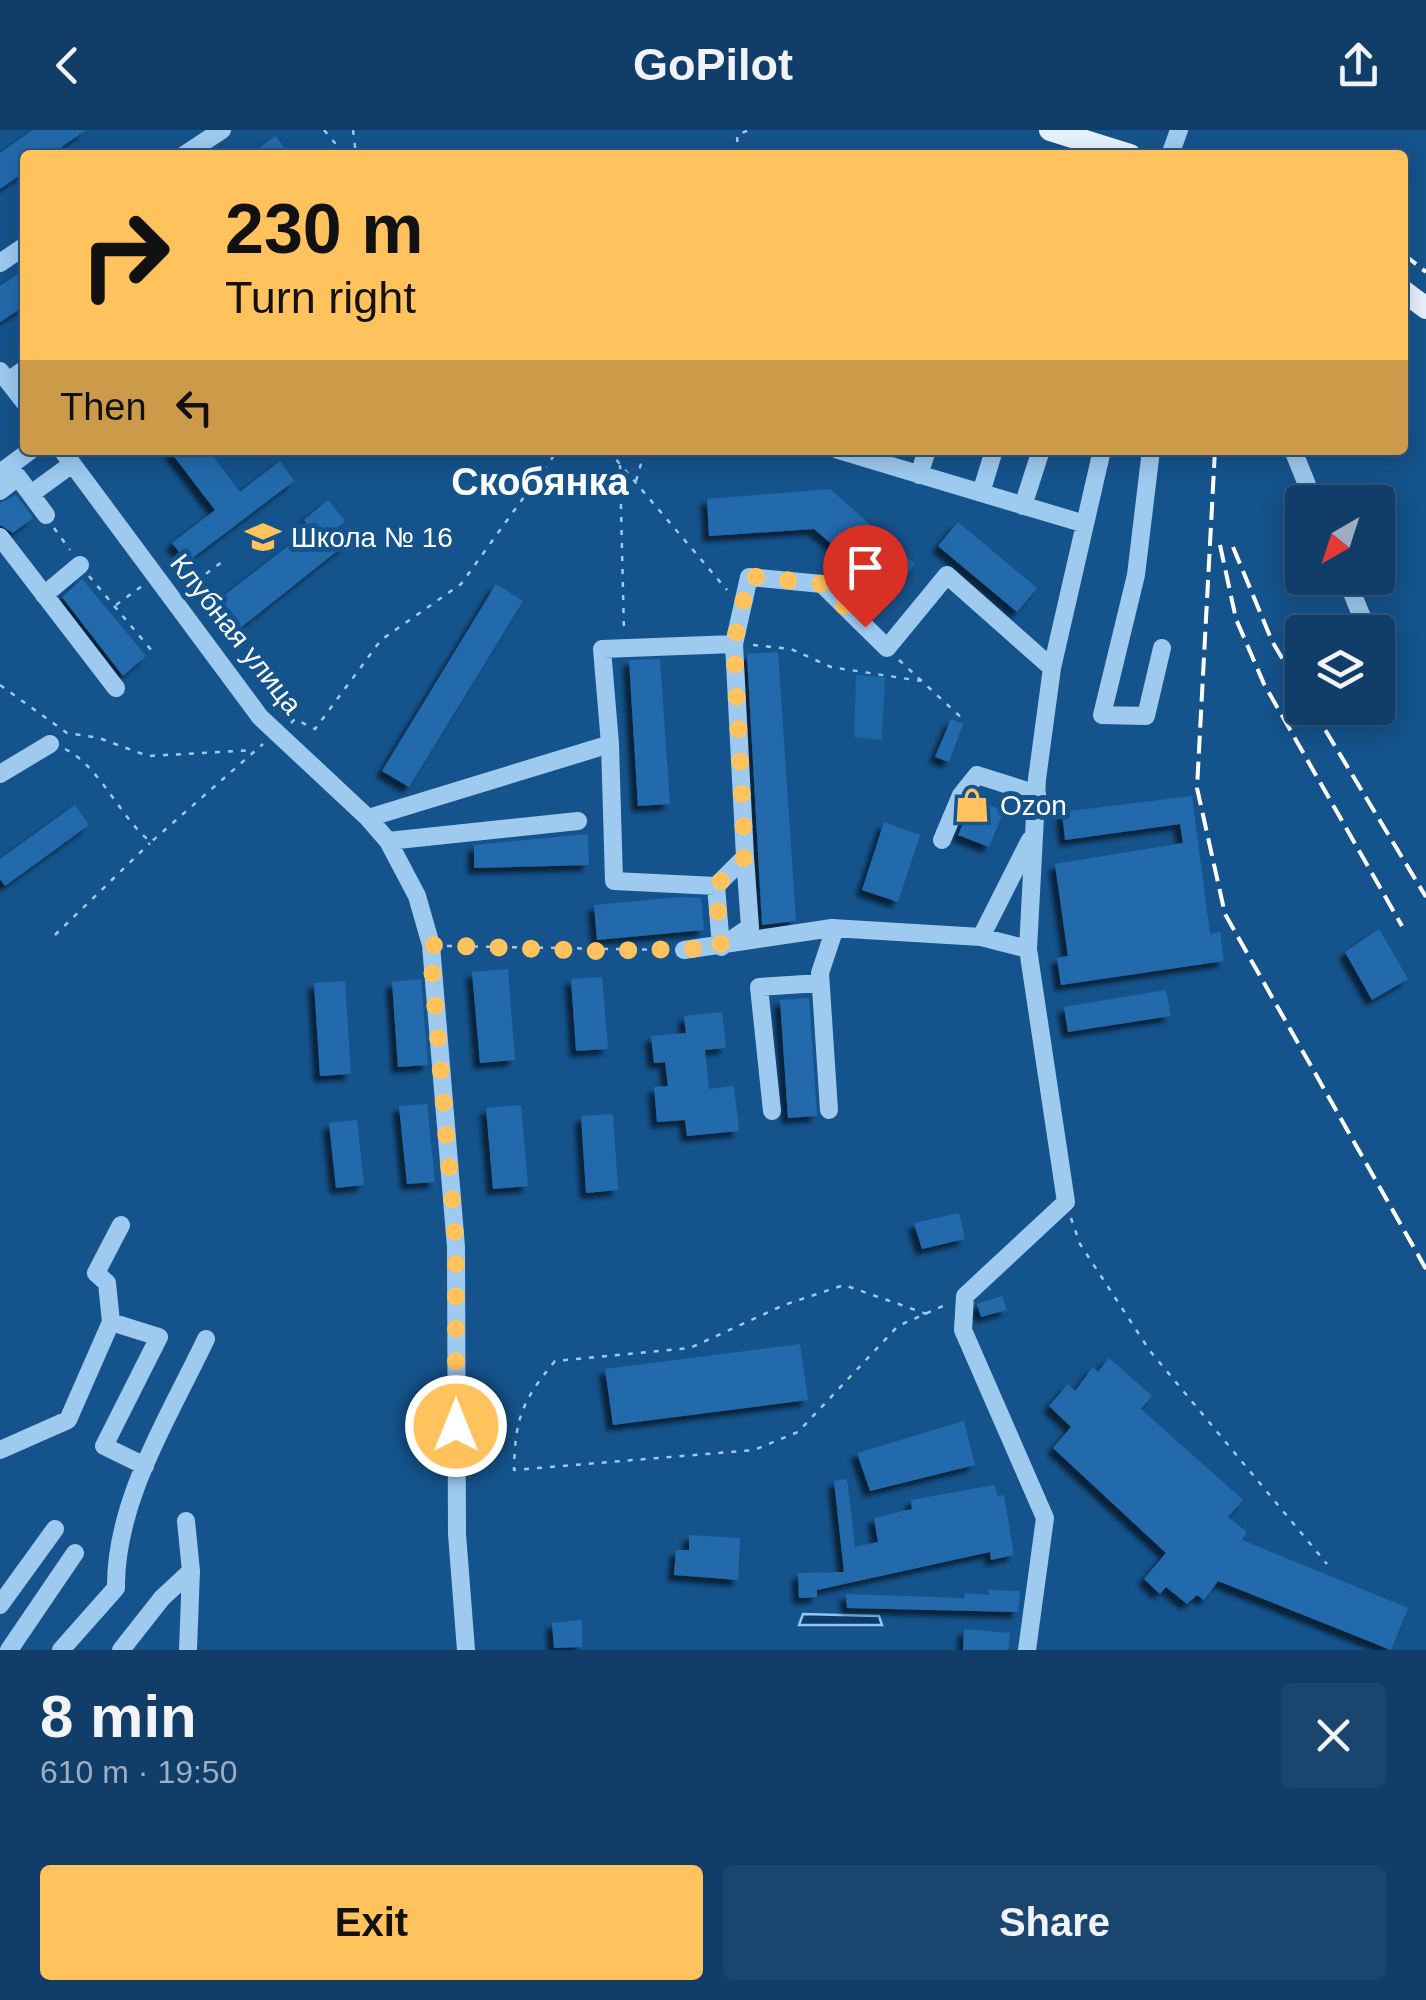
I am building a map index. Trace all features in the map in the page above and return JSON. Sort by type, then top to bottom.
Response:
[{"type":"main road","points":[[1050,130],[1114,150]]},
{"type":"street","points":[[192,150],[222,130]]},
{"type":"street","points":[[4,376],[20,397]]},
{"type":"street","points":[[0,473],[25,455]]},
{"type":"street","points":[[919,474],[926,455]]},
{"type":"street","points":[[981,493],[992,455]]},
{"type":"street","points":[[1024,506],[1039,455]]},
{"type":"street","points":[[1027,1650],[1045,1518],[963,1330],[966,1296],[1066,1202],[1028,949],[1036,794],[1052,668],[1101,455]]},
{"type":"street","points":[[1150,455],[1136,575],[1102,714],[1146,716],[1162,648]]},
{"type":"street","points":[[1295,455],[1307,485]]},
{"type":"street","points":[[879,456],[919,474],[1085,524]]},
{"type":"street","points":[[30,494],[67,457]]},
{"type":"street","name":"Клубная улица","points":[[67,457],[277,734],[368,818],[388,842],[417,896],[430,945],[456,1246],[457,1534],[466,1650]]},
{"type":"street","points":[[0,490],[18,477],[46,514]]},
{"type":"street","points":[[0,537],[116,688]]},
{"type":"street","points":[[44,596],[80,565]]},
{"type":"street","points":[[721,948],[750,927],[734,644],[749,576],[822,584],[887,648],[947,575],[1052,668]]},
{"type":"street","points":[[734,644],[602,649],[610,744],[614,881],[716,886],[745,857]]},
{"type":"street","points":[[0,774],[50,744]]},
{"type":"street","points":[[368,818],[610,744]]},
{"type":"street","points":[[942,840],[960,795],[978,775],[1036,794]]},
{"type":"street","points":[[388,842],[578,821]]},
{"type":"street","points":[[981,937],[1034,832]]},
{"type":"street","points":[[716,886],[721,948]]},
{"type":"street","points":[[684,950],[721,948],[836,928],[981,937],[1028,949]]},
{"type":"street","points":[[829,1110],[820,982],[836,928]]},
{"type":"street","points":[[772,1111],[759,987],[820,982]]},
{"type":"street","points":[[0,1450],[68,1420],[111,1322],[107,1283],[96,1274],[121,1225]]},
{"type":"street","points":[[111,1322],[159,1337],[104,1446],[145,1466]]},
{"type":"street","points":[[61,1650],[116,1588],[116,1553],[145,1466],[206,1340]]},
{"type":"street","points":[[186,1521],[191,1571],[188,1650]]},
{"type":"street","points":[[0,1604],[54,1529]]},
{"type":"street","points":[[8,1650],[75,1553]]},
{"type":"street","points":[[121,1650],[162,1598],[191,1571]]},
{"type":"path","points":[[324,130],[342,150]]},
{"type":"path","points":[[738,150],[737,135],[749,130]]},
{"type":"path","points":[[55,935],[151,842],[295,719],[315,729],[381,640],[461,584],[554,455]]},
{"type":"path","points":[[612,455],[742,607]]},
{"type":"path","points":[[636,482],[644,455]]},
{"type":"path","points":[[620,464],[624,648]]},
{"type":"path","points":[[46,514],[80,565],[152,652]]},
{"type":"path","points":[[172,599],[226,559]]},
{"type":"path","points":[[114,606],[155,575]]},
{"type":"path","points":[[734,644],[791,649],[831,666],[921,681]]},
{"type":"path","points":[[887,648],[965,721]]},
{"type":"path","points":[[0,685],[68,733],[98,738],[148,756],[258,750]]},
{"type":"path","points":[[50,744],[70,750],[133,828],[151,842]]},
{"type":"path","points":[[430,945],[684,950]]},
{"type":"path","points":[[1066,1202],[1080,1244],[1150,1351],[1327,1564]]},
{"type":"path","points":[[927,1314],[844,1285],[784,1305],[690,1348],[555,1361],[529,1392],[515,1425],[514,1470],[754,1450],[798,1432],[898,1326],[927,1314],[966,1296]]},
{"type":"shaded area","points":[[856,675],[885,677],[882,740],[854,737]]},
{"type":"shaded area","points":[[803,1614],[879,1616],[882,1625],[799,1625]]},
{"type":"building","points":[[33,130],[86,130],[57,150],[20,150],[20,175],[0,189],[0,153]]},
{"type":"building","points":[[276,136],[286,150],[255,150]]},
{"type":"building","points":[[20,272],[20,309],[0,322],[0,286]]},
{"type":"building","points":[[173,455],[212,455],[240,492],[280,461],[294,481],[187,562],[172,543],[215,510]]},
{"type":"building","points":[[830,489],[915,564],[891,595],[814,529],[709,536],[707,499]]},
{"type":"building","points":[[16,495],[33,518],[13,533],[0,525],[0,503]]},
{"type":"building","points":[[328,500],[345,521],[335,530],[346,544],[239,629],[217,601],[310,529],[304,520]]},
{"type":"building","points":[[958,522],[1037,588],[1017,612],[938,546]]},
{"type":"building","points":[[82,579],[146,656],[123,676],[62,597]]},
{"type":"building","points":[[496,584],[523,601],[409,787],[382,771]]},
{"type":"building","points":[[778,652],[796,921],[762,925],[747,654]]},
{"type":"building","points":[[660,659],[670,804],[638,806],[629,660]]},
{"type":"building","points":[[951,719],[963,724],[949,762],[935,757]]},
{"type":"building","points":[[1192,796],[1210,934],[1220,932],[1224,961],[1061,985],[1057,958],[1068,956],[1055,864],[1183,843],[1180,824],[1065,840],[1062,812]]},
{"type":"building","points":[[974,799],[1004,811],[989,847],[958,835]]},
{"type":"building","points":[[75,805],[89,825],[5,886],[0,879],[0,859]]},
{"type":"building","points":[[884,822],[920,835],[898,902],[862,890]]},
{"type":"building","points":[[588,834],[589,865],[474,868],[474,845]]},
{"type":"building","points":[[701,898],[704,930],[597,940],[594,905]]},
{"type":"building","points":[[1379,929],[1408,979],[1372,1000],[1345,952]]},
{"type":"building","points":[[508,969],[515,1060],[480,1063],[472,972]]},
{"type":"building","points":[[602,977],[608,1049],[576,1051],[571,979]]},
{"type":"building","points":[[421,979],[428,1065],[398,1067],[392,982]]},
{"type":"building","points":[[345,981],[351,1074],[320,1076],[314,983]]},
{"type":"building","points":[[1166,990],[1171,1016],[1068,1032],[1064,1007]]},
{"type":"building","points":[[809,998],[817,1116],[788,1118],[780,1000]]},
{"type":"building","points":[[722,1012],[726,1048],[705,1050],[709,1089],[734,1086],[739,1131],[687,1136],[685,1120],[657,1122],[654,1087],[668,1086],[665,1062],[654,1063],[651,1036],[686,1033],[684,1016]]},
{"type":"building","points":[[427,1104],[435,1182],[407,1184],[399,1106]]},
{"type":"building","points":[[521,1105],[528,1186],[493,1189],[486,1108]]},
{"type":"building","points":[[613,1114],[618,1190],[586,1193],[581,1116]]},
{"type":"building","points":[[357,1120],[364,1185],[336,1188],[329,1123]]},
{"type":"building","points":[[959,1213],[965,1239],[922,1249],[914,1223]]},
{"type":"building","points":[[1002,1296],[1007,1310],[981,1317],[977,1304]]},
{"type":"building","points":[[800,1344],[808,1400],[613,1425],[605,1369]]},
{"type":"building","points":[[1109,1358],[1152,1396],[1141,1409],[1243,1500],[1228,1517],[1247,1532],[1242,1540],[1408,1608],[1391,1650],[1218,1581],[1204,1600],[1197,1595],[1187,1604],[1166,1587],[1160,1594],[1144,1579],[1166,1553],[1053,1448],[1071,1427],[1049,1406],[1068,1384],[1075,1391],[1093,1367],[1098,1372]]},
{"type":"building","points":[[964,1421],[975,1465],[870,1491],[857,1453]]},
{"type":"building","points":[[847,1479],[855,1547],[878,1542],[874,1518],[912,1509],[911,1500],[994,1485],[998,1496],[1004,1495],[1014,1555],[991,1560],[990,1552],[817,1590],[817,1597],[799,1598],[798,1573],[844,1572],[834,1481]]},
{"type":"building","points":[[689,1535],[740,1538],[738,1580],[674,1575],[676,1550],[689,1550]]},
{"type":"building","points":[[988,1590],[1020,1591],[1018,1612],[847,1608],[846,1594],[964,1598],[965,1593],[989,1595]]},
{"type":"building","points":[[582,1620],[582,1647],[554,1648],[552,1623]]},
{"type":"building","points":[[964,1629],[1010,1633],[1008,1650],[963,1650]]},
{"type":"railway","points":[[1408,258],[1426,272]]},
{"type":"railway","points":[[1215,455],[1197,788],[1225,914],[1426,1269]]},
{"type":"railway","points":[[1220,545],[1236,619],[1264,684],[1402,926]]},
{"type":"railway","points":[[1233,547],[1285,663]]},
{"type":"railway","points":[[1322,725],[1426,897]]},
{"type":"place","name":"Школа № 16","points":[[263,537]]},
{"type":"place","name":"Ozon","points":[[972,805]]},
{"type":"district","name":"Скобянка","points":[[540,482]]},
{"type":"route","points":[[456,1426],[456,1246],[430,945],[596,951],[721,948],[716,886],[745,857],[734,644],[749,576],[822,584],[865,627]]}]
